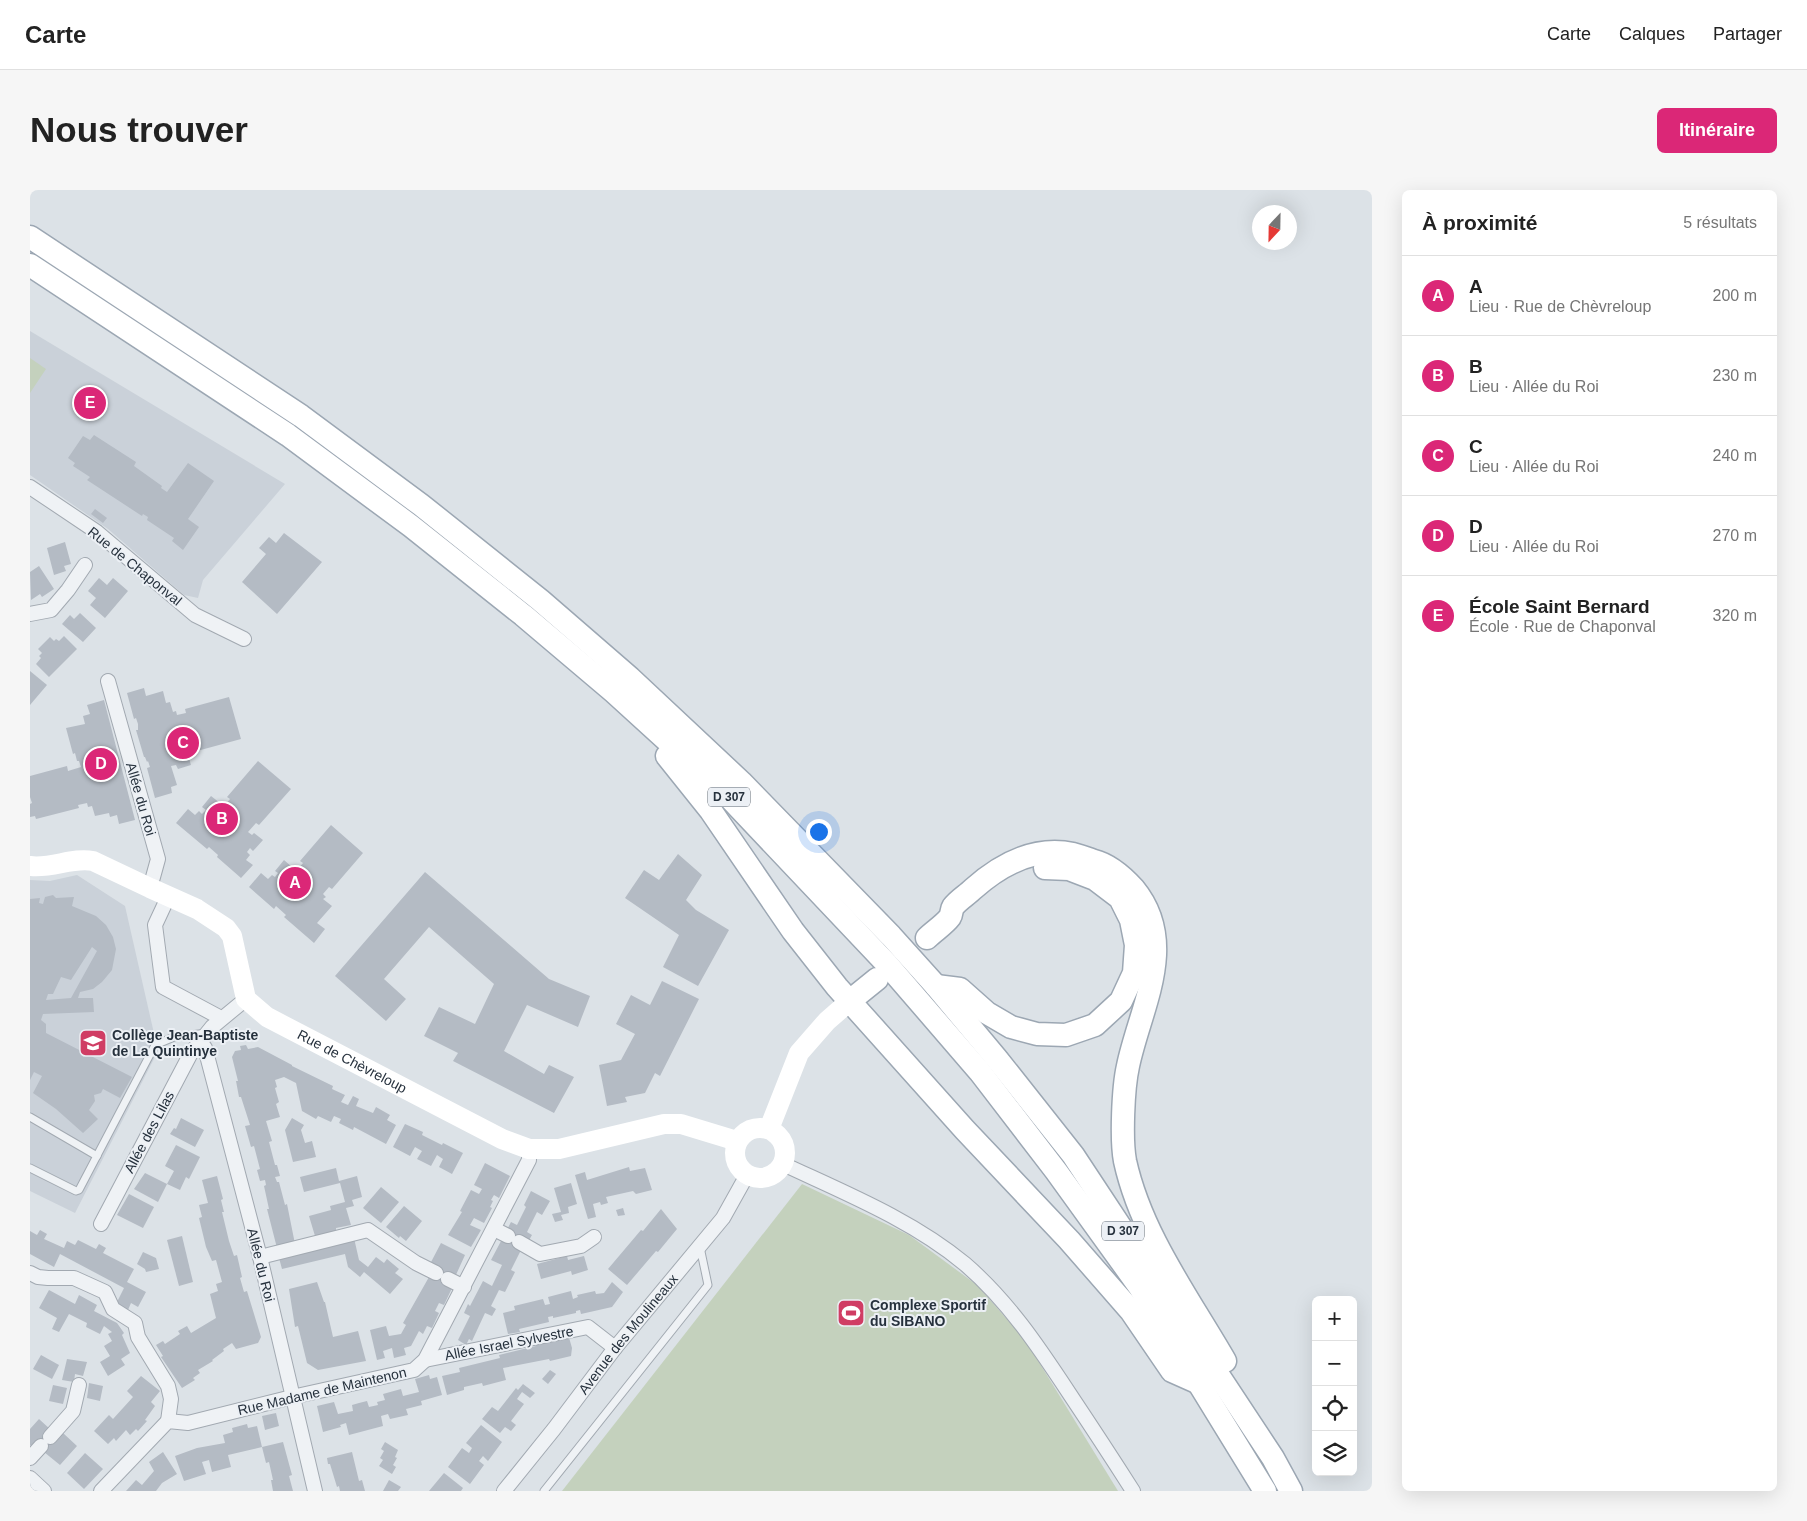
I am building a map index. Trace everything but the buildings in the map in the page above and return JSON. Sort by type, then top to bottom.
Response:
[{"type":"main road","name":"D 307","points":[[30,237],[301,416],[421,505],[540,600],[630,678],[741,782],[936,986],[997,1059],[1073,1156],[1272,1458],[1291,1491]]},
{"type":"main road","name":"D 307","points":[[30,265],[288,435],[410,526],[515,609],[622,701],[734,803],[886,963],[980,1072],[1056,1171],[1139,1286],[1265,1491]]},
{"type":"main road","points":[[622,701],[711,811],[792,931],[838,986],[965,1130],[1075,1247],[1130,1311],[1172,1371],[1199,1383]]},
{"type":"main road","points":[[927,938],[951,916],[952,908],[986,877],[1012,861],[1041,853],[1071,854],[1100,862],[1125,879],[1145,902],[1153,926],[1156,955],[1144,1015],[1128,1067],[1123,1116],[1125,1160],[1137,1200],[1154,1242],[1236,1378],[1272,1458]]},
{"type":"main road","points":[[936,986],[960,989],[987,1013],[1011,1027],[1037,1034],[1066,1035],[1095,1025],[1121,1001],[1134,973],[1136,945],[1131,920],[1120,898],[1095,879],[1069,869],[1041,868],[1012,878],[994,888],[960,916],[951,916]]},
{"type":"main road","points":[[851,1000],[877,979]]},
{"type":"street","name":"Rue de Chaponval","points":[[30,487],[97,532],[195,615],[244,639]]},
{"type":"street","points":[[30,614],[51,610],[68,590],[84,565]]},
{"type":"street","name":"Allée du Roi","points":[[108,681],[158,859],[150,888]]},
{"type":"street","points":[[30,866],[49,866],[84,859],[99,863],[206,913],[226,928],[232,936],[246,999]]},
{"type":"street","points":[[169,895],[155,925],[163,987],[221,1018]]},
{"type":"street","name":"Allée des Lilas","points":[[101,1224],[191,1053],[221,1018],[246,999]]},
{"type":"street","name":"Rue de Chèvreloup","points":[[246,999],[267,1016],[502,1139],[529,1149],[559,1149],[664,1124],[681,1124],[738,1141]]},
{"type":"street","points":[[769,1129],[799,1053],[827,1021],[851,1000]]},
{"type":"street","name":"Allée du Roi","points":[[204,1037],[205,1048],[260,1257],[315,1491]]},
{"type":"street","points":[[754,1128],[769,1129],[782,1140],[786,1156],[778,1171],[763,1178],[754,1178],[747,1175],[736,1163],[735,1156],[738,1141],[748,1130],[754,1128]]},
{"type":"street","points":[[426,1360],[529,1160],[529,1149]]},
{"type":"street","points":[[783,1164],[908,1225],[945,1249],[983,1281],[1022,1323],[1133,1491]]},
{"type":"street","name":"Avenue des Moulineaux","points":[[504,1491],[615,1348],[722,1218],[747,1175]]},
{"type":"street","points":[[494,1229],[540,1254],[581,1246],[594,1237]]},
{"type":"street","points":[[260,1257],[368,1230],[416,1263],[436,1273]]},
{"type":"street","points":[[30,1273],[38,1277],[74,1278],[105,1292],[113,1309],[135,1322],[138,1337],[168,1386],[171,1399],[168,1421],[101,1491]]},
{"type":"street","points":[[448,1279],[464,1287]]},
{"type":"street","name":"Allée Israel Sylvestre","points":[[426,1360],[588,1327],[615,1348]]},
{"type":"street","name":"Rue Madame de Maintenon","points":[[168,1421],[188,1423],[292,1397],[414,1370],[426,1360]]},
{"type":"street","points":[[30,1458],[73,1411],[79,1385]]},
{"type":"street","points":[[30,1478],[44,1491]]},
{"type":"lane","points":[[30,1168],[76,1191],[79,1190],[155,1046],[168,1039],[185,1035],[204,1037]]},
{"type":"lane","points":[[30,1117],[97,1156]]},
{"type":"lane","points":[[544,1491],[708,1285],[699,1246]]},
{"type":"shaded area","points":[[30,331],[285,484],[203,580],[198,598],[184,595],[108,529],[30,475]]},
{"type":"shaded area","name":"Collège Jean-Baptiste de La Quintinye","points":[[77,875],[125,906],[158,1051],[75,1213],[30,1191],[30,880],[50,881]]},
{"type":"green space","points":[[30,358],[46,369],[30,393]]},
{"type":"green space","name":"Complexe Sportif du SIBANO","points":[[802,1184],[909,1235],[977,1285],[1026,1341],[1118,1491],[562,1491]]},
{"type":"place","name":"École Saint Bernard","points":[[90,403]]},
{"type":"place","name":"C","points":[[183,743]]},
{"type":"place","name":"D","points":[[101,764]]},
{"type":"place","name":"B","points":[[222,819]]},
{"type":"place","name":"A","points":[[295,883]]},
{"type":"place","name":"Collège Jean-Baptiste de La Quintinye","points":[[93,1043]]},
{"type":"place","name":"Complexe Sportif du SIBANO","points":[[851,1313]]}]
